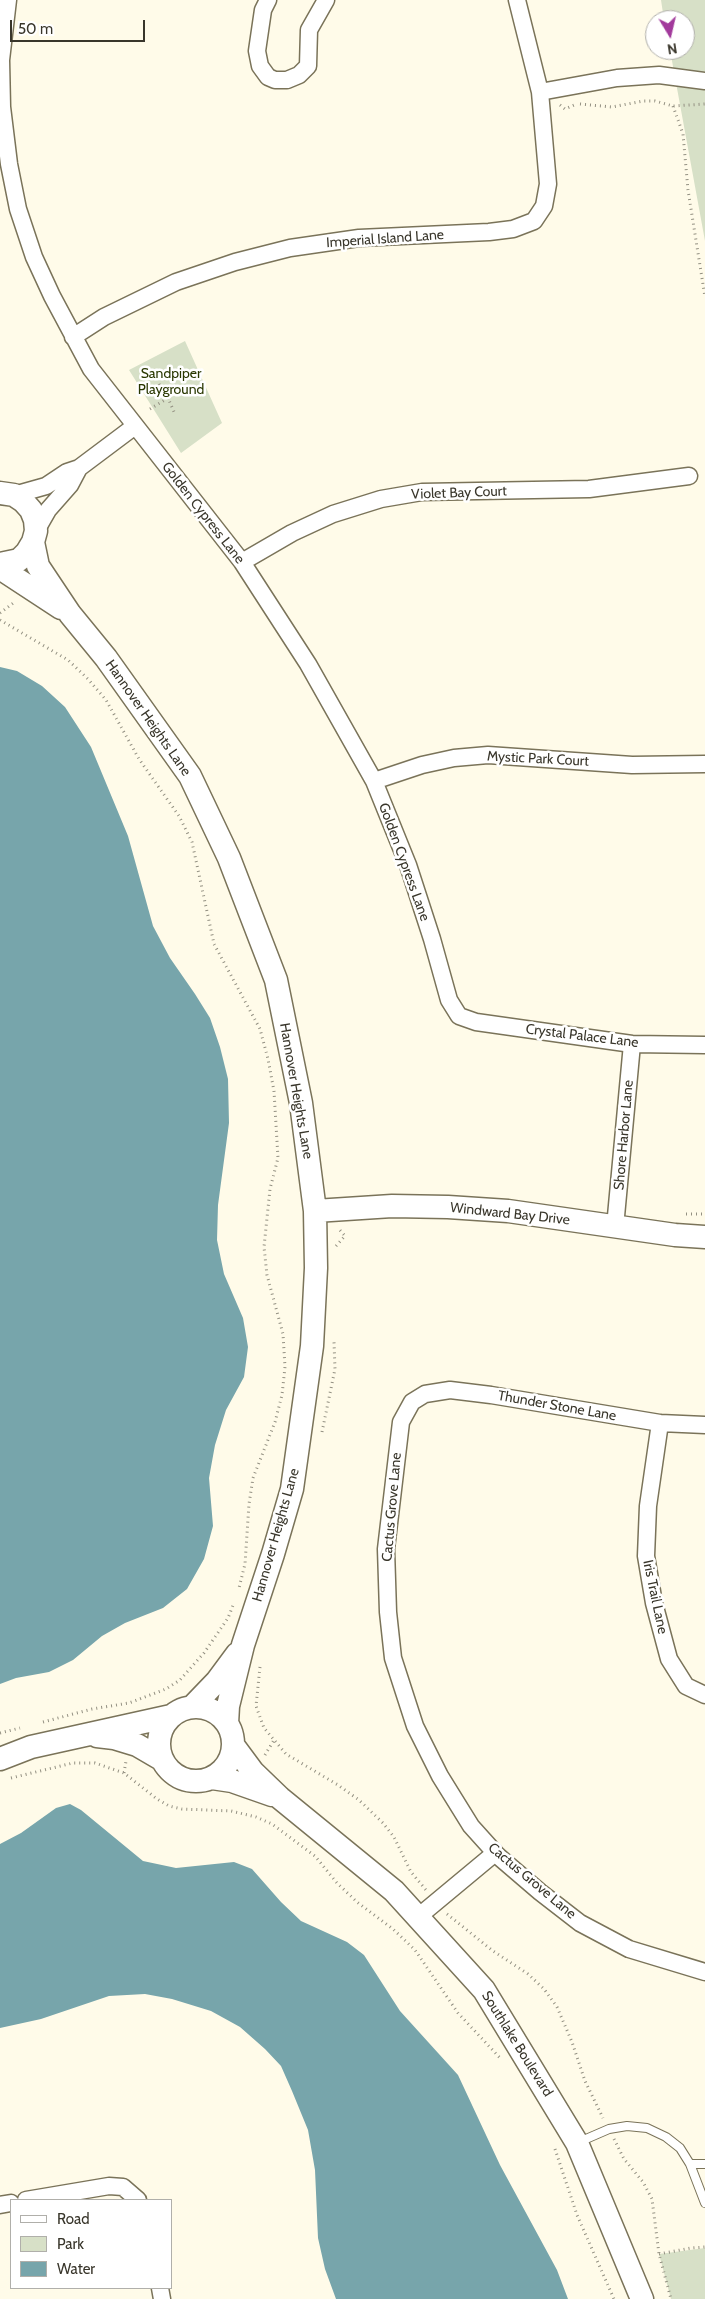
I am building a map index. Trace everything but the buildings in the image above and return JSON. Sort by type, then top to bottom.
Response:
[{"type":"street","name":"Golden Cypress Lane","points":[[8,0],[1,60],[2,107],[18,209],[34,257],[72,337],[91,369],[242,562],[308,664],[374,781],[408,865],[449,1000],[460,1016]]},
{"type":"street","points":[[268,0],[263,10],[257,51],[260,66],[268,77],[275,80],[287,80],[299,75],[308,66],[309,30],[326,0]]},
{"type":"street","points":[[517,0],[540,92],[617,78],[650,76],[685,77],[705,81]]},
{"type":"street","name":"Imperial Island Lane","points":[[72,337],[104,317],[176,282],[235,262],[272,253],[359,238],[489,232],[512,229],[534,221],[544,206],[548,184],[540,92]]},
{"type":"street","points":[[4,493],[46,486],[67,472],[79,468],[135,426]]},
{"type":"street","points":[[35,537],[48,510],[70,485],[79,468]]},
{"type":"street","name":"Violet Bay Court","points":[[242,562],[333,514],[381,499],[422,492],[589,489],[689,476]]},
{"type":"street","name":"Hannover Heights Lane","points":[[4,493],[23,501],[31,510],[35,520],[38,566],[70,614],[106,658],[190,776],[229,858],[276,980],[301,1103],[315,1211],[316,1268],[312,1346],[292,1489],[243,1646],[228,1706],[230,1734]]},
{"type":"street","name":"Hannover Heights Lane","points":[[0,566],[19,560],[28,552],[35,537]]},
{"type":"street","name":"Hannover Heights Lane","points":[[0,566],[70,614]]},
{"type":"street","name":"Mystic Park Court","points":[[374,781],[422,765],[454,758],[488,754],[632,765],[705,764]]},
{"type":"street","name":"Crystal Palace Lane","points":[[460,1016],[476,1022],[632,1044],[705,1045]]},
{"type":"street","name":"Shore Harbor Lane","points":[[615,1227],[632,1044]]},
{"type":"street","name":"Windward Bay Drive","points":[[315,1211],[392,1206],[448,1207],[508,1211],[615,1227],[705,1237]]},
{"type":"street","name":"Thunder Stone Lane","points":[[412,1402],[425,1394],[450,1390],[492,1395],[660,1423],[705,1425]]},
{"type":"street","name":"Cactus Grove Lane","points":[[412,1402],[401,1422],[386,1549],[388,1612],[393,1658],[415,1726],[440,1776],[471,1826],[495,1853],[540,1892],[580,1922],[629,1949],[705,1972]]},
{"type":"street","name":"Iris Trail Lane","points":[[660,1423],[648,1506],[646,1556],[654,1603],[669,1659],[686,1686],[705,1695]]},
{"type":"street","name":"Hannover Heights Lane","points":[[192,1707],[217,1681],[243,1646]]},
{"type":"street","name":"Southlake Boulevard","points":[[4,1769],[31,1747],[171,1716],[181,1710],[192,1707],[212,1710],[230,1734],[253,1772],[280,1798],[394,1890],[484,1990],[577,2143],[642,2299]]},
{"type":"street","points":[[161,1759],[158,1747],[159,1736],[163,1725],[171,1716]]},
{"type":"street","points":[[212,1778],[227,1764],[230,1734]]},
{"type":"street","name":"Southlake Boulevard","points":[[86,1735],[114,1738],[137,1745],[161,1759],[172,1773],[188,1780],[200,1781],[212,1778],[232,1781],[280,1798]]},
{"type":"street","points":[[418,1917],[495,1853]]},
{"type":"street","points":[[32,2199],[109,2186],[123,2187],[138,2199]]},
{"type":"lane","points":[[577,2143],[609,2129],[627,2126],[647,2128],[666,2137],[680,2148],[690,2164],[705,2203]]},
{"type":"lane","points":[[690,2164],[705,2164]]},
{"type":"path","points":[[540,92],[565,109],[582,104],[612,107],[643,101],[655,101],[673,106],[705,104]]},
{"type":"path","points":[[673,106],[683,134],[688,190],[705,297]]},
{"type":"path","points":[[159,384],[175,414]]},
{"type":"path","points":[[150,409],[168,398]]},
{"type":"path","points":[[0,620],[68,660],[88,678],[106,700],[139,759],[179,816],[192,842],[214,944],[260,1029],[268,1059],[274,1091],[278,1158],[270,1190],[264,1247],[268,1275],[283,1334],[285,1367],[282,1395],[277,1413],[253,1478],[249,1504],[245,1564],[238,1593]]},
{"type":"path","points":[[38,1724],[83,1710],[129,1703],[166,1689],[180,1680],[204,1653],[228,1618],[234,1601]]},
{"type":"path","points":[[0,1733],[21,1728]]},
{"type":"path","points":[[4,1769],[95,1763],[124,1773],[169,1806],[182,1809],[231,1811],[256,1817],[272,1824],[315,1856],[336,1883],[357,1902],[393,1929],[415,1950],[458,2013],[502,2060]]},
{"type":"path","points":[[553,2142],[577,2215],[614,2299]]},
{"type":"path","points":[[659,2254],[705,2247]]},
{"type":"green space","points":[[661,0],[705,0],[705,241],[672,60],[695,60],[695,10],[662,10]]},
{"type":"green space","name":"Sandpiper Playground","points":[[185,341],[222,423],[181,453],[129,370]]},
{"type":"green space","points":[[705,2248],[705,2299],[671,2299],[659,2254]]},
{"type":"water","points":[[0,667],[17,671],[42,686],[65,707],[91,747],[128,836],[153,926],[170,958],[210,1018],[228,1079],[229,1123],[218,1205],[217,1240],[224,1274],[243,1318],[248,1347],[244,1377],[226,1410],[215,1445],[209,1478],[213,1526],[204,1559],[187,1589],[163,1608],[125,1623],[102,1636],[73,1660],[49,1672],[16,1678],[0,1684]]},
{"type":"water","points":[[70,1804],[81,1810],[143,1861],[176,1868],[234,1862],[252,1869],[281,1902],[301,1921],[347,1942],[364,1955],[400,2011],[458,2075],[500,2165],[557,2270],[568,2299],[336,2299],[325,2269],[318,2238],[315,2170],[308,2130],[292,2091],[281,2066],[265,2049],[240,2027],[211,2011],[172,1999],[145,1994],[109,1996],[41,2019],[0,2028],[0,1844],[21,1833],[56,1808]]}]
